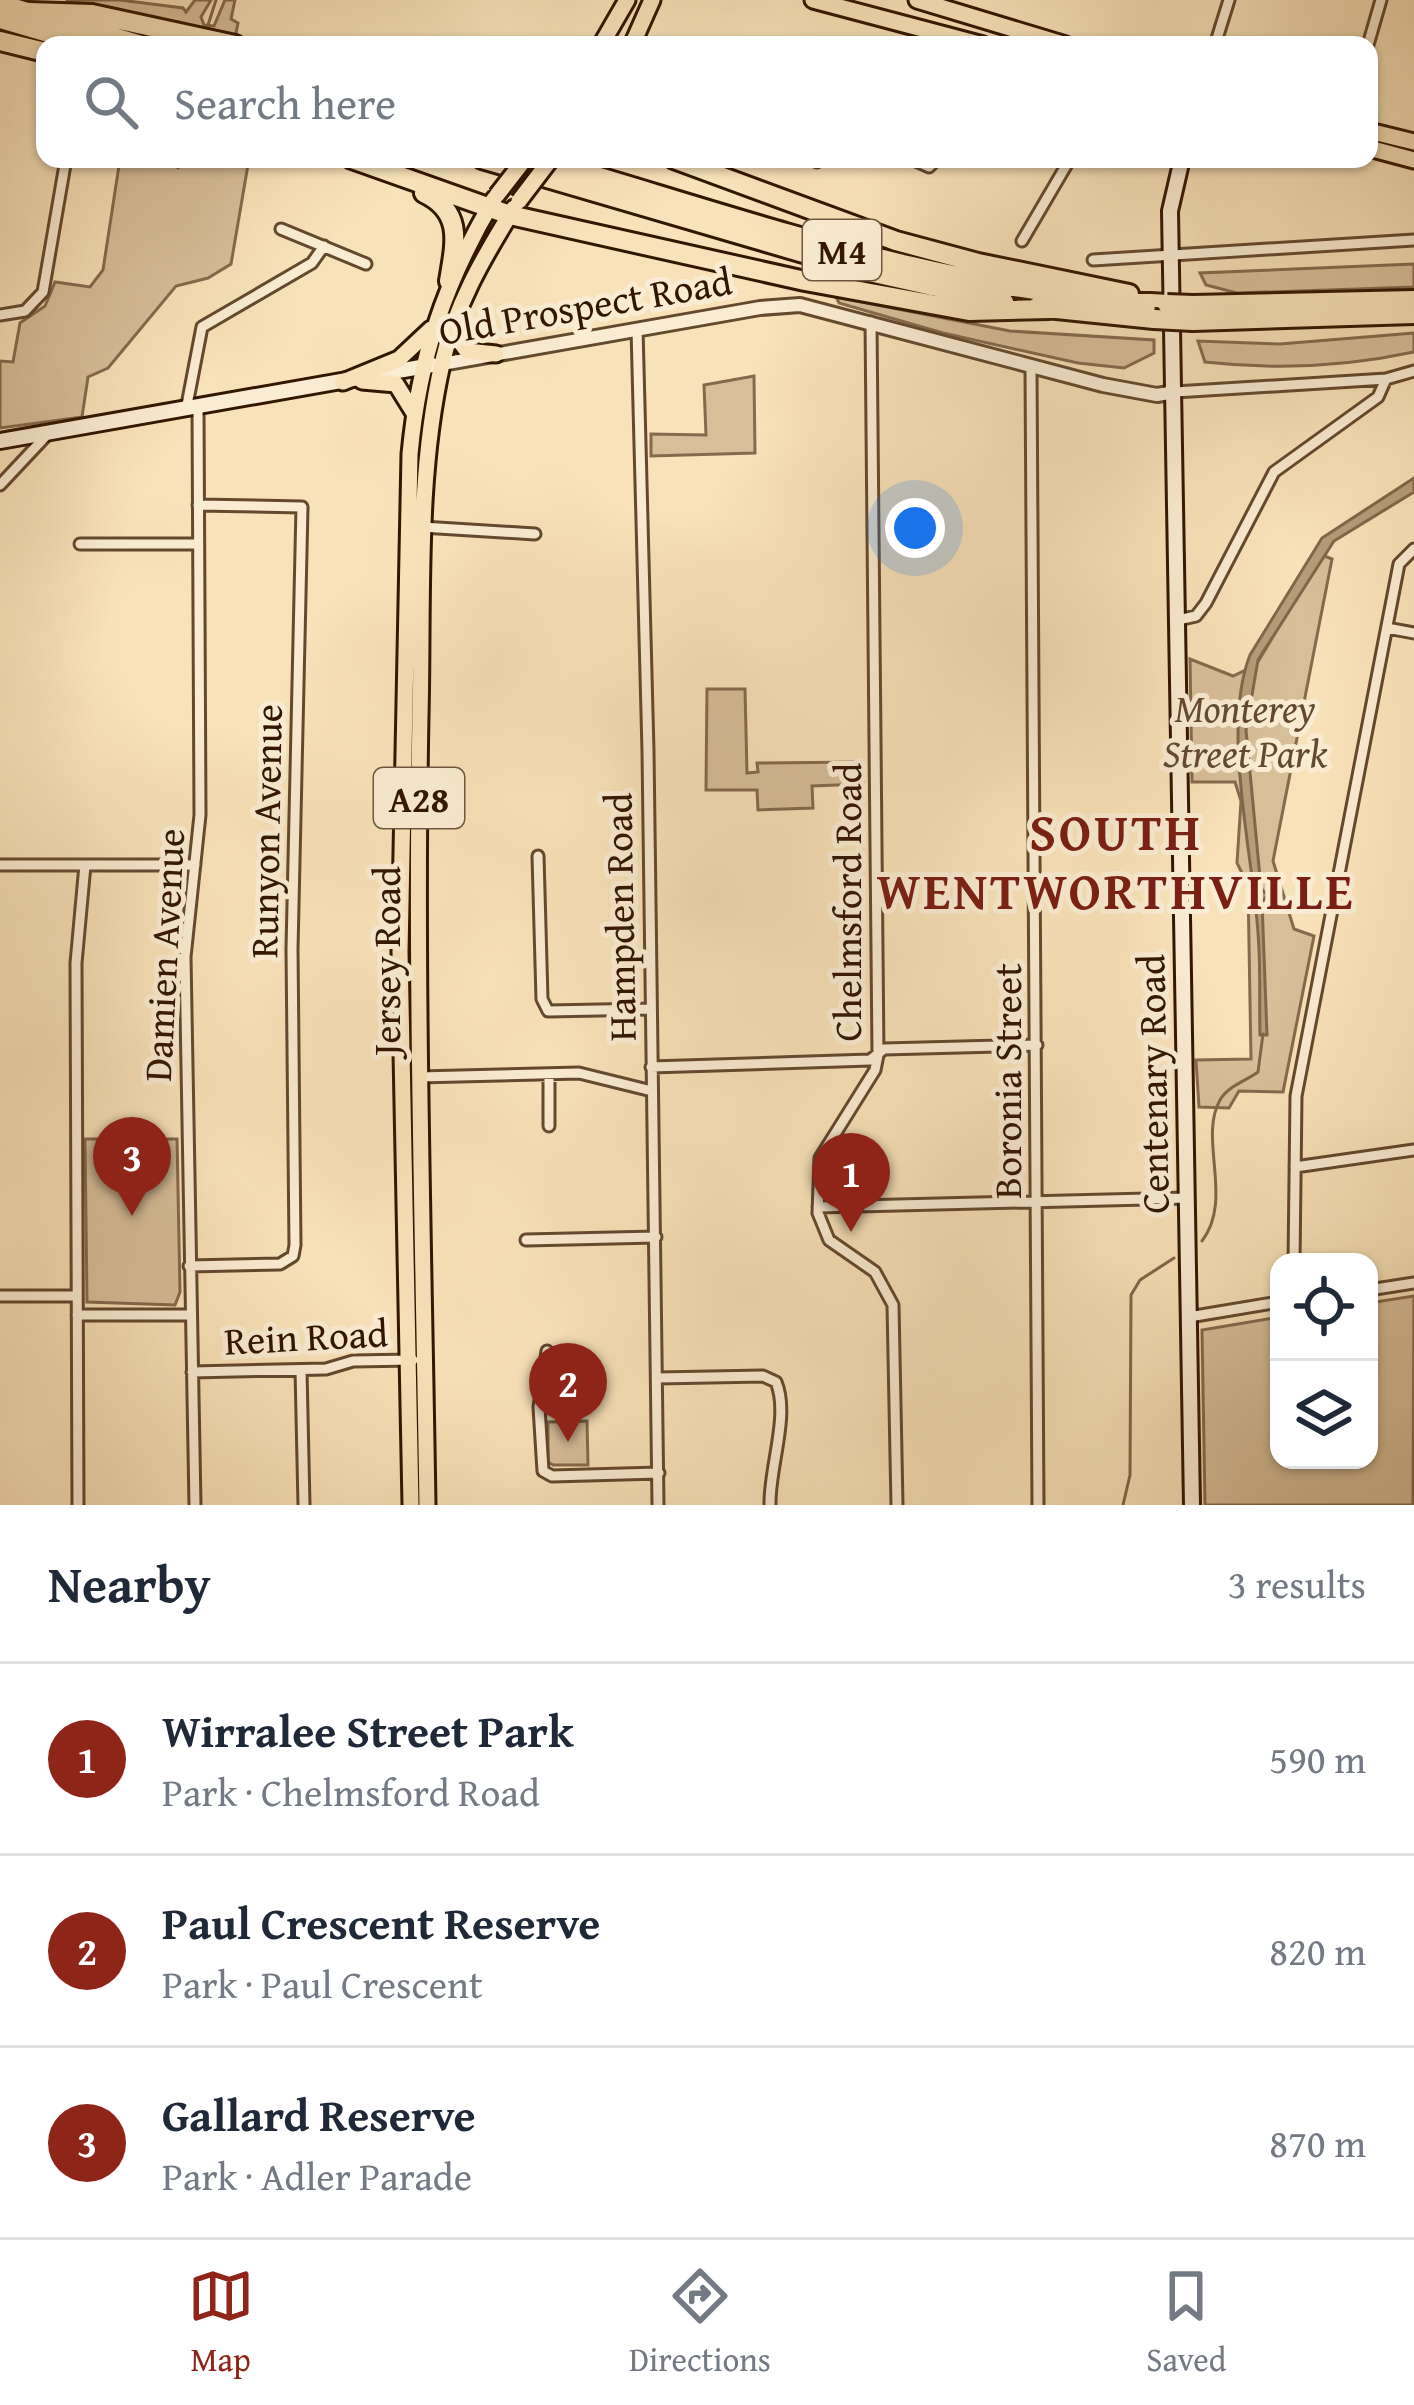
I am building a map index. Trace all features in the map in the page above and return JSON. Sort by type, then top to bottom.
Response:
[{"type":"highway","points":[[606,36],[623,0]]},
{"type":"highway","points":[[636,36],[652,0]]},
{"type":"highway","points":[[814,0],[948,36]]},
{"type":"highway","points":[[917,0],[1036,36]]},
{"type":"highway","points":[[0,4],[110,36]]},
{"type":"highway","points":[[29,12],[92,14],[193,36]]},
{"type":"highway","points":[[0,19],[59,36]]},
{"type":"highway","points":[[1,41],[36,53]]},
{"type":"highway","points":[[1378,132],[1414,142]]},
{"type":"highway","points":[[1378,150],[1414,160]]},
{"type":"highway","points":[[356,168],[419,191],[445,207],[456,230],[449,281]]},
{"type":"highway","points":[[382,168],[514,208],[805,281],[948,308],[1049,309]]},
{"type":"highway","name":"M4","points":[[513,168],[902,280],[1049,309],[1157,307]]},
{"type":"highway","name":"Jersey Road","points":[[410,1505],[418,1077],[414,413],[449,281],[493,202],[518,168]]},
{"type":"highway","name":"Jersey Road","points":[[427,1505],[416,1360],[400,952],[416,527],[442,364],[469,283],[544,168]]},
{"type":"highway","name":"M4","points":[[569,168],[911,269],[1053,295],[1193,313],[1414,314]]},
{"type":"highway","points":[[699,168],[896,241],[1157,307]]},
{"type":"highway","name":"M4","points":[[1193,313],[1414,300]]},
{"type":"highway","points":[[343,382],[400,359],[433,328]]},
{"type":"highway","points":[[452,332],[467,351],[496,354]]},
{"type":"highway","points":[[343,382],[396,384],[414,413]]},
{"type":"main road","name":"Centenary Road","points":[[1180,168],[1170,211],[1192,1505]]},
{"type":"main road","name":"Old Prospect Road","points":[[0,441],[442,364]]},
{"type":"street","points":[[1218,36],[1229,0]]},
{"type":"street","points":[[1371,36],[1381,0]]},
{"type":"street","points":[[929,36],[933,32]]},
{"type":"street","points":[[0,315],[25,311],[43,292],[64,168]]},
{"type":"street","points":[[1022,241],[1065,168]]},
{"type":"street","points":[[281,229],[366,264]]},
{"type":"street","points":[[1093,260],[1414,240]]},
{"type":"street","name":"Damien Avenue","points":[[195,1505],[185,957],[200,815],[198,505],[192,409],[202,327],[312,263],[324,247]]},
{"type":"street","name":"Old Prospect Road","points":[[442,364],[800,305],[1031,368],[1144,393],[1175,392]]},
{"type":"street","name":"Chelmsford Road","points":[[818,1207],[820,1158],[867,1083],[878,1055],[871,322]]},
{"type":"street","name":"Hampden Road","points":[[637,329],[658,1505]]},
{"type":"street","name":"Boronia Street","points":[[1031,368],[1038,1505]]},
{"type":"street","points":[[1175,392],[1386,380],[1414,371]]},
{"type":"street","points":[[1178,620],[1196,616],[1206,603],[1274,472],[1378,397],[1386,380]]},
{"type":"street","points":[[0,484],[46,436]]},
{"type":"street","name":"Runyon Avenue","points":[[198,505],[302,507],[292,949],[295,1245],[290,1258]]},
{"type":"street","points":[[416,527],[536,534]]},
{"type":"street","points":[[80,544],[198,544]]},
{"type":"street","points":[[1294,1253],[1297,1089],[1400,562],[1414,549]]},
{"type":"street","points":[[1387,628],[1414,633]]},
{"type":"street","points":[[538,856],[542,999],[548,1011],[651,1010]]},
{"type":"street","points":[[0,865],[195,865]]},
{"type":"street","points":[[78,1505],[76,963],[85,865]]},
{"type":"street","points":[[651,1067],[870,1060],[884,1049],[1037,1045]]},
{"type":"street","points":[[549,1074],[549,1126]]},
{"type":"street","points":[[418,1077],[599,1076],[652,1090]]},
{"type":"street","points":[[1294,1167],[1414,1150]]},
{"type":"street","points":[[897,1505],[893,1306],[874,1272],[826,1237],[818,1207],[1187,1198]]},
{"type":"street","points":[[526,1240],[656,1238]]},
{"type":"street","points":[[189,1266],[276,1265],[290,1258],[304,1269]]},
{"type":"street","points":[[1378,1289],[1414,1283]]},
{"type":"street","points":[[0,1296],[77,1297]]},
{"type":"street","points":[[1189,1317],[1270,1304]]},
{"type":"street","points":[[77,1315],[190,1315]]},
{"type":"street","points":[[547,1351],[539,1407],[540,1476],[659,1473]]},
{"type":"street","name":"Rein Road","points":[[192,1372],[332,1369],[353,1361],[416,1360]]},
{"type":"street","points":[[301,1370],[304,1505]]},
{"type":"street","points":[[657,1378],[763,1376],[776,1382],[781,1392],[780,1420],[770,1473],[770,1505]]},
{"type":"green space","points":[[66,0],[120,0],[186,12],[195,0],[211,0],[201,17],[204,25],[214,26],[225,0],[235,0],[231,19],[238,23],[235,36]]},
{"type":"green space","points":[[119,168],[247,168],[231,264],[208,278],[176,286],[108,368],[88,377],[82,417],[0,428],[0,361],[13,362],[20,323],[45,306],[55,282],[90,287],[103,270]]},
{"type":"green space","points":[[1414,264],[1414,287],[1237,293],[1206,285],[1200,273]]},
{"type":"green space","points":[[836,297],[1010,331],[1154,340],[1154,353],[1124,368],[1078,363],[943,333],[839,303]]},
{"type":"green space","points":[[1414,333],[1414,352],[1309,366],[1205,362],[1198,341],[1280,344]]},
{"type":"green space","points":[[754,376],[755,453],[651,456],[651,434],[706,435],[704,385]]},
{"type":"green space","name":"Monterey Street Park","points":[[1322,555],[1332,559],[1273,861],[1294,929],[1314,936],[1283,1092],[1239,1091],[1229,1108],[1199,1107],[1196,1060],[1251,1059],[1248,885],[1237,863],[1241,801],[1235,782],[1192,782],[1190,659],[1233,676],[1256,665]]},
{"type":"green space","points":[[707,689],[745,689],[747,773],[758,772],[757,763],[862,762],[863,784],[812,786],[813,808],[758,810],[757,790],[706,790]]},
{"type":"green space","points":[[85,1139],[177,1139],[180,1292],[175,1305],[87,1302]]},
{"type":"green space","points":[[1414,1296],[1413,1505],[1205,1505],[1202,1330],[1270,1319],[1270,1469],[1378,1469],[1378,1302]]},
{"type":"green space","points":[[587,1421],[588,1465],[548,1462],[548,1422]]},
{"type":"shaded area","points":[[1414,478],[1414,492],[1334,541],[1258,660],[1246,730],[1261,888],[1265,893],[1277,892],[1262,902],[1267,1035],[1260,1035],[1258,933],[1238,754],[1242,685],[1250,655],[1322,538]]},
{"type":"waterway","points":[[208,25],[216,0]]},
{"type":"waterway","points":[[1202,1241],[1215,1207],[1214,1116],[1223,1095],[1258,1072],[1263,1034]]},
{"type":"waterway","points":[[1123,1505],[1130,1475],[1131,1295],[1140,1280],[1174,1258]]},
{"type":"place","name":"Gallard Reserve","points":[[132,1216]]},
{"type":"place","name":"Wirralee Street Park","points":[[851,1232]]},
{"type":"place","name":"Paul Crescent Reserve","points":[[568,1442]]},
{"type":"district","name":"SOUTH WENTWORTHVILLE","points":[[1116,860]]}]
